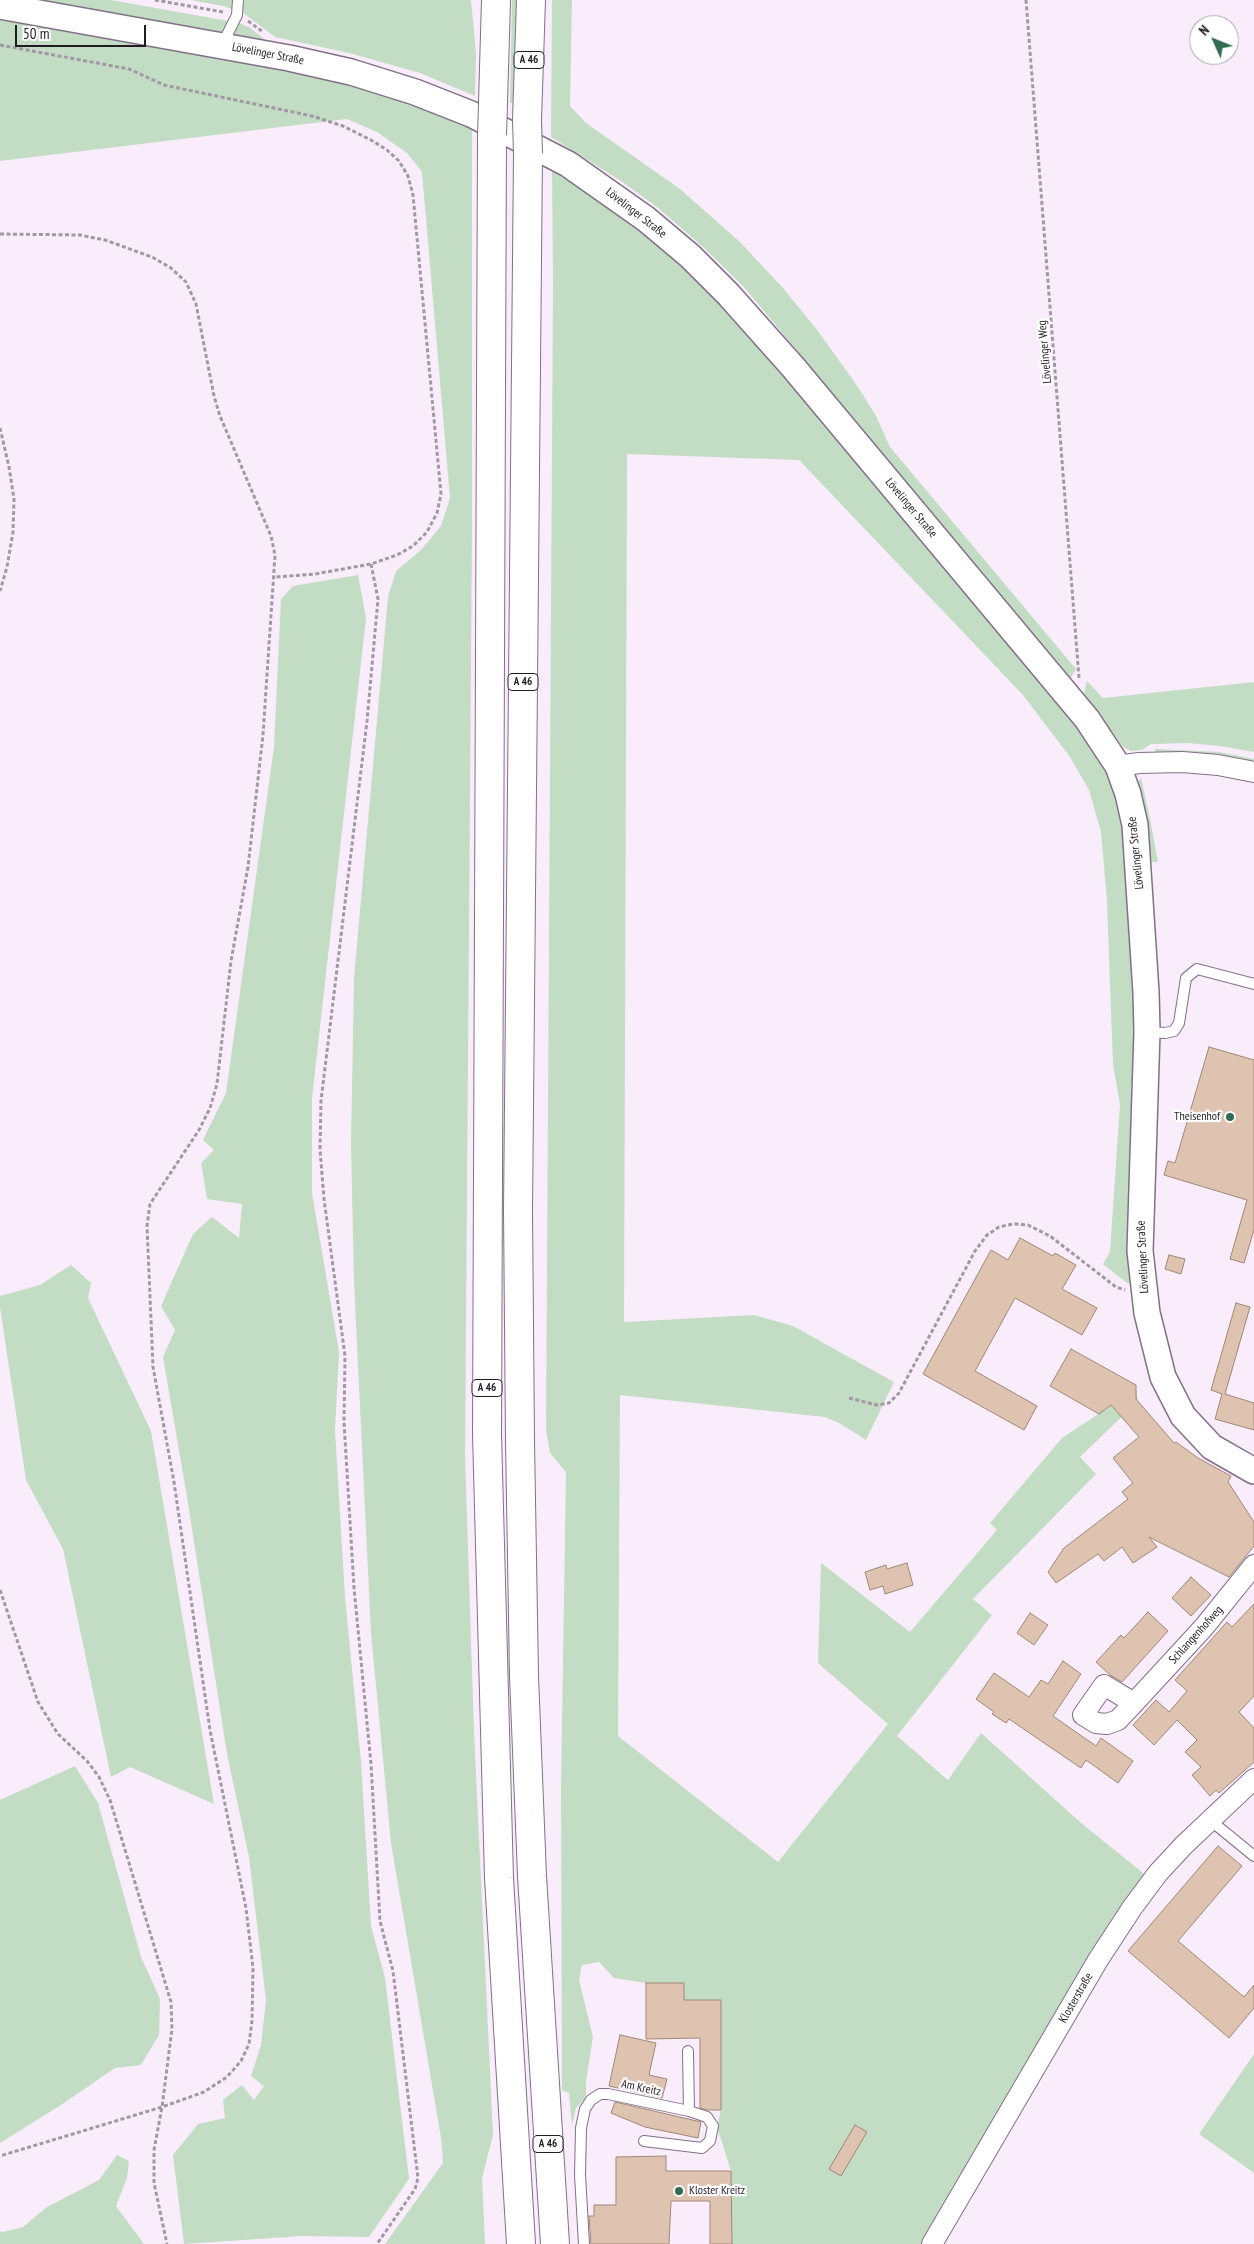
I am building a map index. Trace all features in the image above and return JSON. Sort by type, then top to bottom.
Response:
[{"type":"highway","name":"A 46","points":[[496,0],[492,135],[486,1206],[487,1444],[499,1878],[521,2244]]},
{"type":"highway","name":"A 46","points":[[531,0],[527,120],[518,1210],[520,1431],[524,1676],[532,1876],[555,2244]]},
{"type":"street","name":"Lövelinger Straße","points":[[0,6],[221,46],[351,72],[415,92],[472,114],[568,164],[646,218],[690,256],[728,294],[793,367],[1072,700],[1118,766],[1128,794],[1135,825],[1147,1032],[1140,1229],[1143,1285],[1154,1343],[1163,1377],[1183,1416],[1212,1447],[1254,1471]]},
{"type":"street","points":[[1118,766],[1139,763],[1182,762],[1218,764],[1254,772]]},
{"type":"street","name":"Schlangenhofweg","points":[[1134,1703],[1204,1627],[1254,1565]]},
{"type":"street","name":"Klosterstraße","points":[[932,2244],[1098,1960],[1132,1908],[1158,1873],[1254,1779]]},
{"type":"lane","points":[[221,46],[237,15],[238,0]]},
{"type":"lane","points":[[1147,1032],[1165,1033],[1174,1031],[1179,1023],[1186,978],[1197,969],[1254,984]]},
{"type":"lane","points":[[1210,1820],[1254,1856]]},
{"type":"lane","points":[[688,2051],[689,2111]]},
{"type":"lane","name":"Am Kreitz","points":[[584,2244],[580,2151],[582,2120],[587,2104],[598,2095],[608,2094],[689,2111],[705,2116],[711,2122],[713,2131],[708,2144],[699,2148],[644,2141]]},
{"type":"path","points":[[155,0],[237,15],[259,28],[265,34]]},
{"type":"path","name":"Lövelinger Weg","points":[[1026,0],[1080,674],[1072,700]]},
{"type":"path","points":[[0,45],[129,70],[164,85],[312,116],[343,126],[371,140],[387,150],[399,162],[408,176],[413,195],[440,494],[437,513],[427,532],[413,546],[397,555],[371,564],[314,574],[275,577]]},
{"type":"path","points":[[0,234],[62,234],[105,240],[152,257],[171,268],[186,282],[196,304],[214,396],[220,416],[271,536],[275,555],[263,735],[248,867],[231,961],[216,1084],[210,1108],[198,1130],[150,1204],[147,1226],[153,1367],[174,1482],[210,1730],[246,1908],[253,1968],[252,2021],[249,2044],[242,2061],[227,2077],[204,2092],[162,2107],[0,2156]]},
{"type":"path","points":[[0,428],[14,499],[13,532],[7,567],[0,591]]},
{"type":"path","points":[[371,564],[378,599],[367,721],[322,1092],[320,1149],[324,1199],[345,1356],[344,1422],[353,1578],[371,1764],[380,1921],[393,1971],[418,2178],[415,2189],[377,2244]]},
{"type":"path","points":[[849,1398],[877,1405],[889,1403],[900,1393],[975,1251],[987,1235],[1000,1227],[1013,1224],[1028,1226],[1050,1236],[1116,1287],[1127,1291],[1143,1285]]},
{"type":"path","points":[[0,1590],[38,1702],[58,1734],[87,1761],[99,1778],[110,1800],[171,2002],[172,2029],[162,2107],[154,2150],[154,2183],[167,2244]]},
{"type":"green space","points":[[20,0],[111,0],[228,21],[222,36]]},
{"type":"green space","points":[[191,0],[471,0],[476,53],[475,96],[420,73],[349,53],[275,37],[242,12]]},
{"type":"green space","points":[[512,0],[519,0],[519,104],[510,103]]},
{"type":"green space","points":[[552,0],[572,0],[570,106],[586,123],[680,189],[740,242],[783,288],[818,331],[858,387],[876,416],[890,447],[1076,669],[1071,678],[743,286],[703,247],[657,207],[621,181],[551,137]]},
{"type":"green space","points":[[0,15],[349,80],[472,125],[472,531],[465,1456],[474,1732],[493,2135],[482,2178],[485,2244],[385,2244],[443,2163],[441,2138],[391,1843],[371,1633],[354,1282],[351,1144],[354,978],[388,597],[396,571],[421,550],[441,526],[450,498],[422,172],[407,153],[377,132],[347,119],[0,161]]},
{"type":"green space","points":[[238,23],[249,27],[274,47],[231,37]]},
{"type":"green space","points":[[552,166],[585,183],[726,302],[1097,747],[1122,807],[1137,993],[1133,1283],[1127,1283],[1103,1264],[1110,1252],[1120,1104],[1113,1064],[1107,901],[1101,832],[1089,790],[1070,757],[1023,695],[799,460],[627,454],[624,1322],[754,1315],[793,1326],[894,1382],[866,1440],[841,1424],[825,1417],[620,1395],[618,1736],[778,1862],[888,1724],[818,1663],[821,1563],[910,1632],[997,1530],[990,1523],[1062,1438],[1136,1389],[1138,1401],[1080,1457],[1096,1474],[973,1599],[992,1615],[897,1736],[948,1780],[981,1733],[1080,1822],[1149,1878],[922,2244],[732,2244],[731,2171],[717,2127],[721,2110],[721,2000],[684,2000],[684,1983],[646,1983],[614,1978],[599,1962],[582,1965],[579,1980],[593,2037],[586,2081],[586,2098],[576,2108],[572,2125],[569,2093],[562,2090],[561,1787],[566,1472],[550,1453],[546,1430],[553,284]]},
{"type":"green space","points":[[358,575],[366,618],[312,1098],[312,1193],[339,1352],[335,1430],[345,1597],[361,1762],[371,1926],[385,1978],[409,2179],[369,2237],[302,2236],[184,2244],[173,2155],[198,2124],[225,2118],[223,2100],[242,2085],[254,2100],[264,2086],[251,2076],[261,2045],[266,2000],[249,1857],[227,1754],[163,1357],[175,1330],[161,1306],[193,1234],[212,1217],[239,1238],[242,1204],[207,1199],[201,1163],[214,1150],[203,1140],[226,1093],[274,747],[281,599],[293,586]]},
{"type":"green space","points":[[1087,681],[1103,698],[1254,682],[1254,752],[1187,743],[1151,744],[1142,750],[1131,751],[1123,747],[1084,693]]},
{"type":"green space","points":[[1155,749],[1219,752],[1254,759],[1254,764],[1155,755]]},
{"type":"green space","points":[[1141,778],[1158,862],[1151,862],[1147,819],[1138,782]]},
{"type":"green space","points":[[71,1265],[91,1283],[88,1298],[151,1431],[214,1804],[130,1767],[111,1777],[63,1549],[26,1480],[0,1307],[0,1296],[40,1285]]},
{"type":"green space","points":[[75,1766],[98,1803],[141,1957],[160,1999],[159,2035],[141,2065],[115,2068],[0,2143],[0,1800]]},
{"type":"green space","points":[[1254,2054],[1254,2173],[1199,2134]]},
{"type":"green space","points":[[117,2155],[129,2161],[127,2178],[116,2206],[144,2244],[0,2244],[0,2231],[23,2227],[47,2207],[99,2180]]},
{"type":"building","points":[[1209,1047],[1254,1060],[1254,1230],[1244,1263],[1230,1259],[1247,1200],[1164,1175],[1168,1161],[1175,1163]]},
{"type":"building","points":[[1020,1238],[1053,1256],[1055,1253],[1076,1265],[1062,1289],[1097,1308],[1082,1335],[1015,1298],[975,1371],[1037,1406],[1024,1430],[923,1374],[991,1250],[1008,1260]]},
{"type":"building","points":[[1169,1255],[1185,1259],[1181,1274],[1165,1269]]},
{"type":"building","points":[[1236,1303],[1250,1307],[1225,1394],[1254,1403],[1254,1430],[1215,1419],[1222,1394],[1211,1390]]},
{"type":"building","points":[[1071,1349],[1136,1385],[1136,1399],[1174,1443],[1176,1442],[1198,1458],[1231,1476],[1228,1482],[1254,1522],[1254,1546],[1229,1577],[1149,1537],[1157,1547],[1133,1563],[1122,1547],[1104,1561],[1098,1554],[1056,1583],[1048,1572],[1064,1548],[1128,1499],[1122,1492],[1133,1483],[1113,1458],[1139,1437],[1111,1405],[1099,1414],[1050,1386]]},
{"type":"building","points":[[907,1563],[913,1585],[885,1594],[883,1586],[870,1590],[865,1572],[886,1565],[887,1569]]},
{"type":"building","points":[[1191,1577],[1211,1595],[1191,1616],[1172,1598]]},
{"type":"building","points":[[1254,1604],[1254,1696],[1239,1712],[1254,1728],[1254,1762],[1219,1793],[1216,1790],[1210,1796],[1192,1775],[1201,1767],[1185,1752],[1197,1740],[1177,1720],[1154,1745],[1133,1725],[1156,1700],[1169,1712],[1187,1691],[1175,1680],[1227,1622],[1232,1627]]},
{"type":"building","points":[[1148,1612],[1168,1631],[1122,1682],[1110,1675],[1096,1662],[1121,1635],[1124,1638]]},
{"type":"building","points":[[1030,1613],[1048,1625],[1034,1645],[1017,1633]]},
{"type":"building","points":[[1063,1661],[1081,1674],[1053,1716],[1096,1746],[1101,1738],[1133,1761],[1118,1783],[1086,1760],[1081,1768],[1009,1719],[1006,1723],[992,1714],[994,1712],[976,1699],[994,1673],[1029,1697],[1041,1680],[1048,1684]]},
{"type":"building","points":[[1218,1846],[1242,1866],[1178,1941],[1244,1997],[1254,1985],[1254,2008],[1229,2038],[1128,1951]]},
{"type":"building","points":[[646,1983],[684,1983],[684,2000],[721,2000],[721,2110],[700,2108],[700,2038],[646,2039]]},
{"type":"building","points":[[620,2035],[656,2043],[649,2075],[667,2079],[662,2098],[609,2086]]},
{"type":"building","points":[[615,2102],[701,2122],[698,2138],[645,2127],[611,2113]]},
{"type":"building","points":[[855,2125],[867,2132],[841,2176],[829,2169]]},
{"type":"building","name":"Kloster Kreitz","points":[[666,2156],[666,2171],[731,2171],[732,2244],[710,2244],[710,2201],[671,2201],[669,2244],[591,2244],[589,2216],[594,2216],[594,2205],[616,2205],[616,2157]]},
{"type":"place","name":"Theisenhof","points":[[1230,1117]]},
{"type":"place","name":"Kloster Kreitz","points":[[679,2191]]}]
